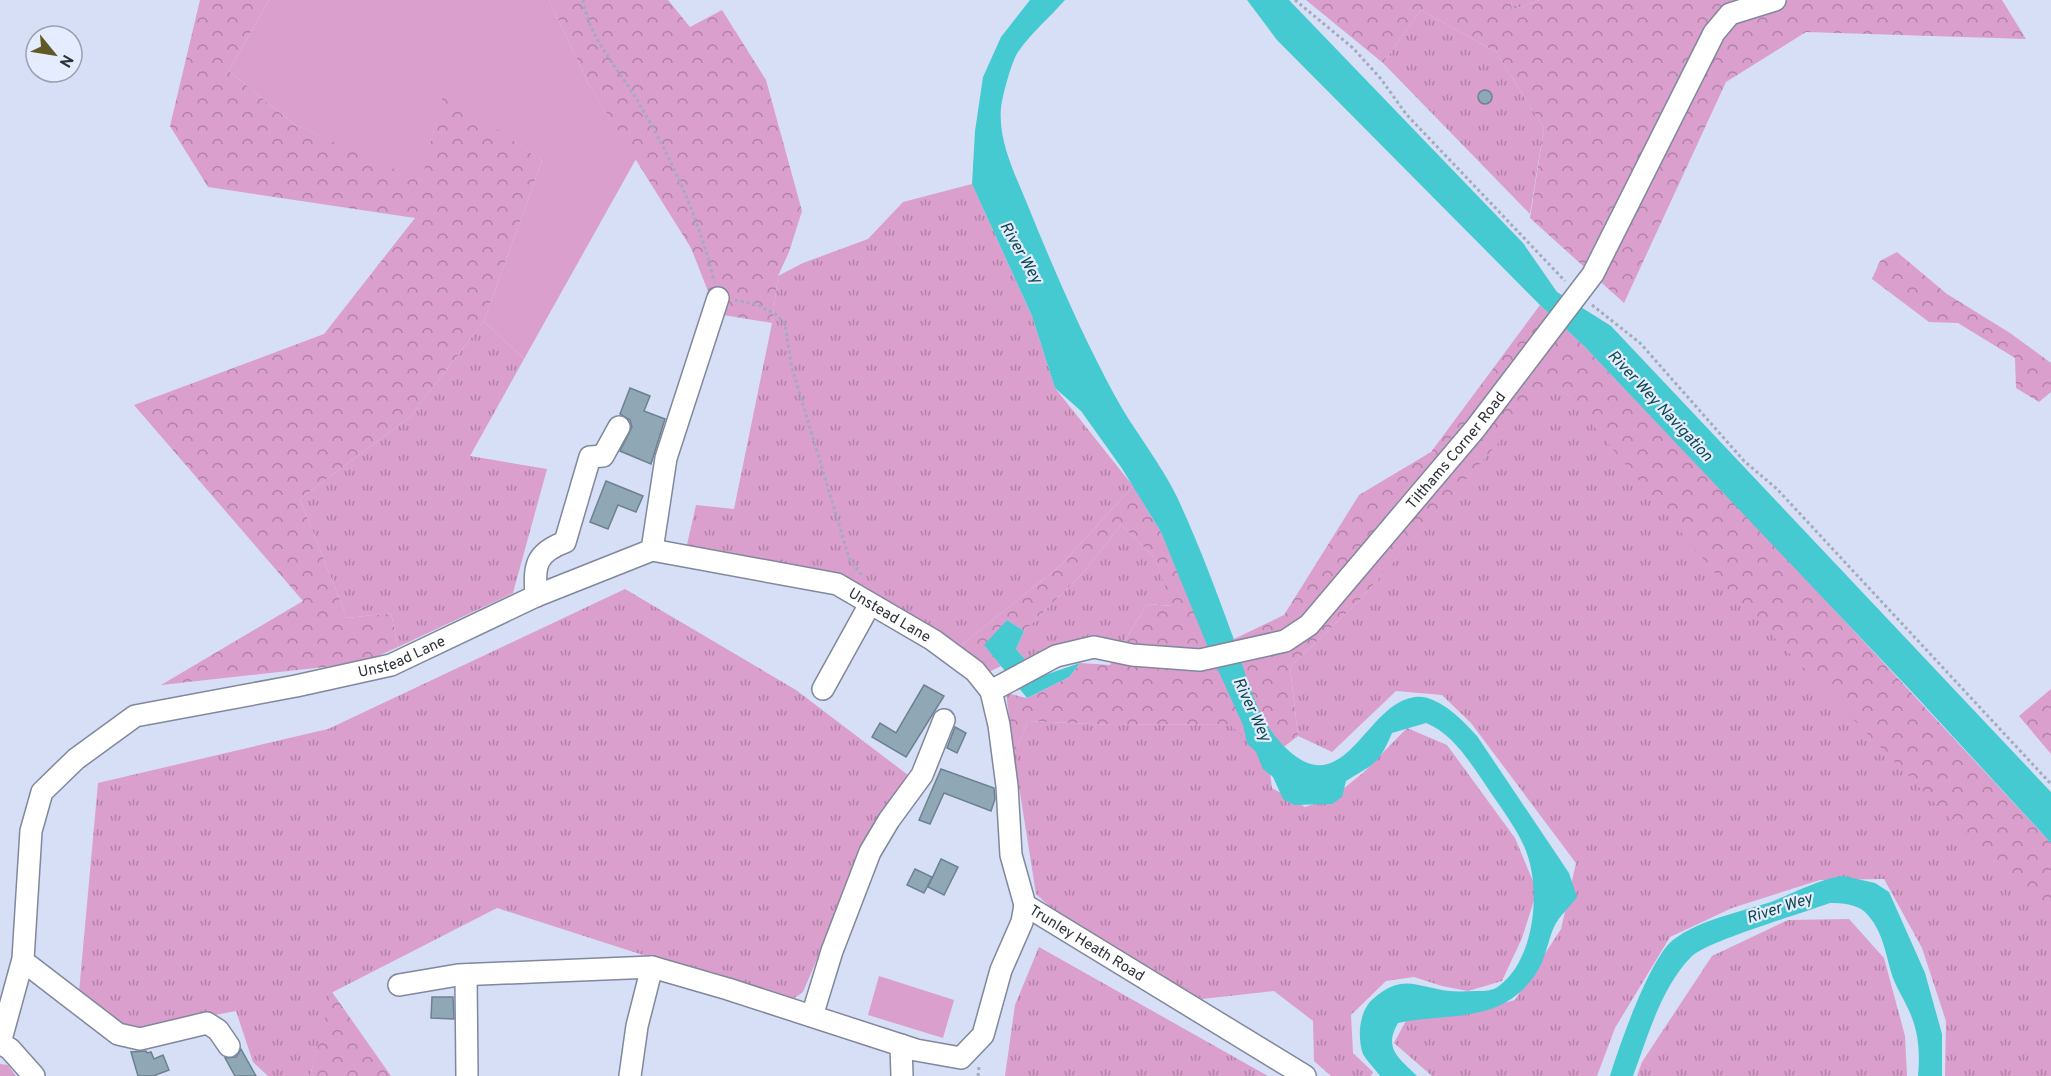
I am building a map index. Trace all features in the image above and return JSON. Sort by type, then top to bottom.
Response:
[{"type":"street","name":"Tilthams Corner Road","points":[[991,691],[1056,656],[1094,647],[1132,655],[1200,660],[1285,641],[1309,626],[1475,429],[1593,274],[1714,33],[1730,14],[1775,0]]},
{"type":"street","points":[[652,550],[666,458],[718,298]]},
{"type":"street","points":[[536,596],[534,569],[547,548],[565,542],[590,457],[603,456],[619,427]]},
{"type":"street","name":"Unstead Lane","points":[[0,1043],[22,961],[31,831],[42,792],[76,759],[135,716],[391,665],[536,596],[652,550],[837,584],[869,595],[975,671],[991,691]]},
{"type":"street","points":[[823,689],[869,595]]},
{"type":"street","name":"Trunley Heath Road","points":[[991,691],[999,724],[1007,786],[1011,855],[1025,905],[1305,1076]]},
{"type":"street","points":[[812,1016],[831,951],[870,852],[889,820],[922,775],[944,720]]},
{"type":"street","points":[[399,985],[466,975],[652,968],[901,1045],[961,1058],[983,1035],[1001,970],[1022,922],[1025,905]]},
{"type":"street","points":[[22,961],[118,1034],[140,1039],[207,1023],[218,1030],[229,1046]]},
{"type":"street","points":[[630,1076],[637,1026],[652,968]]},
{"type":"street","points":[[466,975],[467,1076]]},
{"type":"street","points":[[0,1043],[10,1049],[34,1076]]},
{"type":"street","points":[[901,1045],[902,1076]]},
{"type":"path","points":[[583,0],[586,20],[637,100],[666,154],[706,246],[718,298],[756,304],[777,315],[785,324],[792,368],[849,558],[869,595]]},
{"type":"path","points":[[1295,0],[1353,48],[1381,79],[1406,114],[1577,295],[1640,344],[1744,461],[1777,489],[2051,784]]},
{"type":"green space","points":[[200,0],[269,0],[229,71],[294,124],[421,180],[444,90],[542,161],[484,321],[410,417],[300,499],[347,618],[391,613],[398,647],[362,663],[161,685],[303,601],[134,405],[324,334],[415,218],[208,187],[170,126]]},
{"type":"green space","points":[[269,0],[549,0],[589,85],[636,159],[524,359],[484,321],[542,161],[444,91],[421,181],[294,124],[229,71]]},
{"type":"green space","points":[[549,0],[668,0],[690,27],[722,10],[766,80],[802,211],[789,252],[778,276],[772,323],[717,314],[691,248],[589,85]]},
{"type":"green space","points":[[1306,0],[1511,0],[1512,10],[1540,0],[2002,0],[2026,39],[1806,32],[1726,82],[1624,303],[1530,218],[1544,128],[1496,52],[1421,10],[1383,63]]},
{"type":"green space","points":[[1511,0],[1540,0],[1512,10]]},
{"type":"green space","points":[[1421,10],[1496,52],[1544,128],[1530,214],[1383,63]]},
{"type":"green space","points":[[972,184],[1032,316],[1055,388],[1133,486],[1060,566],[959,647],[830,576],[686,549],[696,505],[734,509],[772,323],[778,276],[803,263],[868,239],[903,202]]},
{"type":"green space","points":[[1897,252],[1947,294],[2010,333],[2051,363],[2051,392],[2039,402],[2016,388],[2015,358],[1958,323],[1929,322],[1872,279],[1880,261]]},
{"type":"green space","points":[[1540,305],[1584,346],[1760,530],[2051,843],[2051,923],[1733,595],[1569,396],[1550,384],[1359,601],[1290,667],[1298,736],[1268,759],[1229,724],[1113,725],[1028,721],[1014,755],[1006,693],[1027,698],[1069,677],[1080,663],[1110,665],[1147,604],[1172,606],[1155,558],[1121,525],[1083,573],[1024,631],[1007,620],[985,646],[1001,666],[985,674],[959,647],[1060,566],[1133,486],[1161,532],[1187,594],[1225,671],[1234,639],[1284,615],[1359,495],[1431,452]]},
{"type":"green space","points":[[484,321],[524,359],[470,456],[547,469],[513,593],[398,647],[391,613],[347,618],[300,499],[410,417]]},
{"type":"green space","points":[[1550,383],[1569,396],[2051,922],[2051,1076],[1945,1076],[1946,1021],[1922,948],[1884,879],[1820,880],[1732,908],[1670,937],[1615,1028],[1597,1076],[1432,1076],[1394,1043],[1410,1013],[1454,1016],[1515,1000],[1561,929],[1576,863],[1471,723],[1442,695],[1396,691],[1332,752],[1298,736],[1290,667],[1359,601]]},
{"type":"green space","points":[[1121,525],[1155,558],[1173,606],[1147,604],[1125,640],[1114,648],[1027,662],[1016,649],[1024,631],[1083,573]]},
{"type":"green space","points":[[625,589],[796,690],[908,775],[852,877],[803,992],[789,1002],[497,908],[333,992],[310,1076],[268,1076],[253,1062],[236,1011],[132,1031],[79,992],[98,783],[328,729]]},
{"type":"green space","points":[[2051,689],[2051,754],[2019,716]]},
{"type":"green space","points":[[1028,721],[1113,725],[1230,724],[1268,759],[1272,788],[1305,807],[1332,798],[1364,772],[1407,728],[1447,745],[1515,838],[1537,891],[1522,938],[1502,981],[1468,991],[1414,977],[1386,981],[1351,1015],[1353,1053],[1373,1072],[1371,1076],[1331,1076],[1314,1061],[1313,1021],[1274,991],[1202,999],[1063,919],[1036,894],[1014,755]]},
{"type":"green space","points":[[1849,919],[1884,958],[1905,1036],[1907,1076],[1637,1076],[1642,1062],[1712,956],[1788,920]]},
{"type":"green space","points":[[1039,947],[1268,1076],[1005,1076],[1015,1005]]},
{"type":"green space","points":[[879,976],[954,1000],[943,1038],[868,1015]]},
{"type":"green space","points":[[332,992],[391,1076],[310,1076]]},
{"type":"green space","points":[[0,1064],[8,1065],[16,1076],[0,1076]]},
{"type":"water","name":"River Wey","points":[[1030,0],[1065,0],[1029,38],[1013,63],[1001,108],[1005,146],[1058,278],[1091,350],[1122,409],[1163,471],[1177,497],[1213,584],[1248,683],[1268,726],[1289,751],[1309,763],[1326,764],[1341,757],[1398,703],[1415,697],[1424,697],[1441,704],[1477,736],[1569,873],[1577,897],[1556,923],[1541,965],[1525,988],[1510,1000],[1476,1013],[1398,1023],[1392,1040],[1395,1052],[1417,1076],[1380,1076],[1363,1054],[1360,1025],[1368,1004],[1384,991],[1402,984],[1450,991],[1486,991],[1499,986],[1511,974],[1528,940],[1534,900],[1530,862],[1511,822],[1466,757],[1444,734],[1426,723],[1392,733],[1379,758],[1346,781],[1342,797],[1332,804],[1294,805],[1283,799],[1273,777],[1263,769],[1256,752],[1247,743],[1243,725],[1209,650],[1161,532],[1121,467],[1081,411],[1055,388],[1032,316],[972,184],[975,131],[983,77],[1001,37]]},
{"type":"water","name":"River Wey Navigation","points":[[1247,0],[1289,0],[1523,243],[1557,292],[1611,326],[2051,792],[2051,843],[1913,693],[1584,346],[1540,305],[1277,40]]},
{"type":"water","points":[[1007,620],[1024,631],[1016,649],[1027,662],[1033,679],[1080,663],[1069,677],[1027,698],[984,645]]},
{"type":"water","name":"River Wey","points":[[1844,876],[1875,883],[1889,892],[1925,973],[1942,1034],[1942,1076],[1918,1076],[1919,1052],[1915,1028],[1894,980],[1876,926],[1865,912],[1857,907],[1830,903],[1736,935],[1692,956],[1681,968],[1664,997],[1633,1076],[1610,1076],[1645,983],[1664,950],[1673,940],[1707,922],[1771,902],[1817,883]]},
{"type":"building","points":[[1485,90],[1490,92],[1492,97],[1490,102],[1485,104],[1480,102],[1478,97],[1480,92]]},
{"type":"building","points":[[630,388],[650,396],[644,411],[665,419],[651,464],[620,451],[632,427],[630,420],[620,414]]},
{"type":"building","points":[[606,481],[643,496],[636,512],[618,505],[608,529],[590,522]]},
{"type":"building","points":[[924,685],[944,696],[906,757],[872,737],[880,723],[896,733]]},
{"type":"building","points":[[955,727],[966,733],[957,753],[947,748]]},
{"type":"building","points":[[941,769],[994,788],[995,799],[991,811],[944,793],[930,824],[919,820]]},
{"type":"building","points":[[941,859],[958,867],[944,895],[928,887]]},
{"type":"building","points":[[915,869],[932,877],[924,893],[907,885]]},
{"type":"building","points":[[432,997],[453,997],[454,1019],[431,1018]]},
{"type":"building","points":[[241,1049],[256,1076],[235,1076],[225,1058],[236,1057]]},
{"type":"building","points":[[131,1052],[151,1052],[154,1059],[163,1055],[169,1070],[153,1076],[138,1076]]}]
